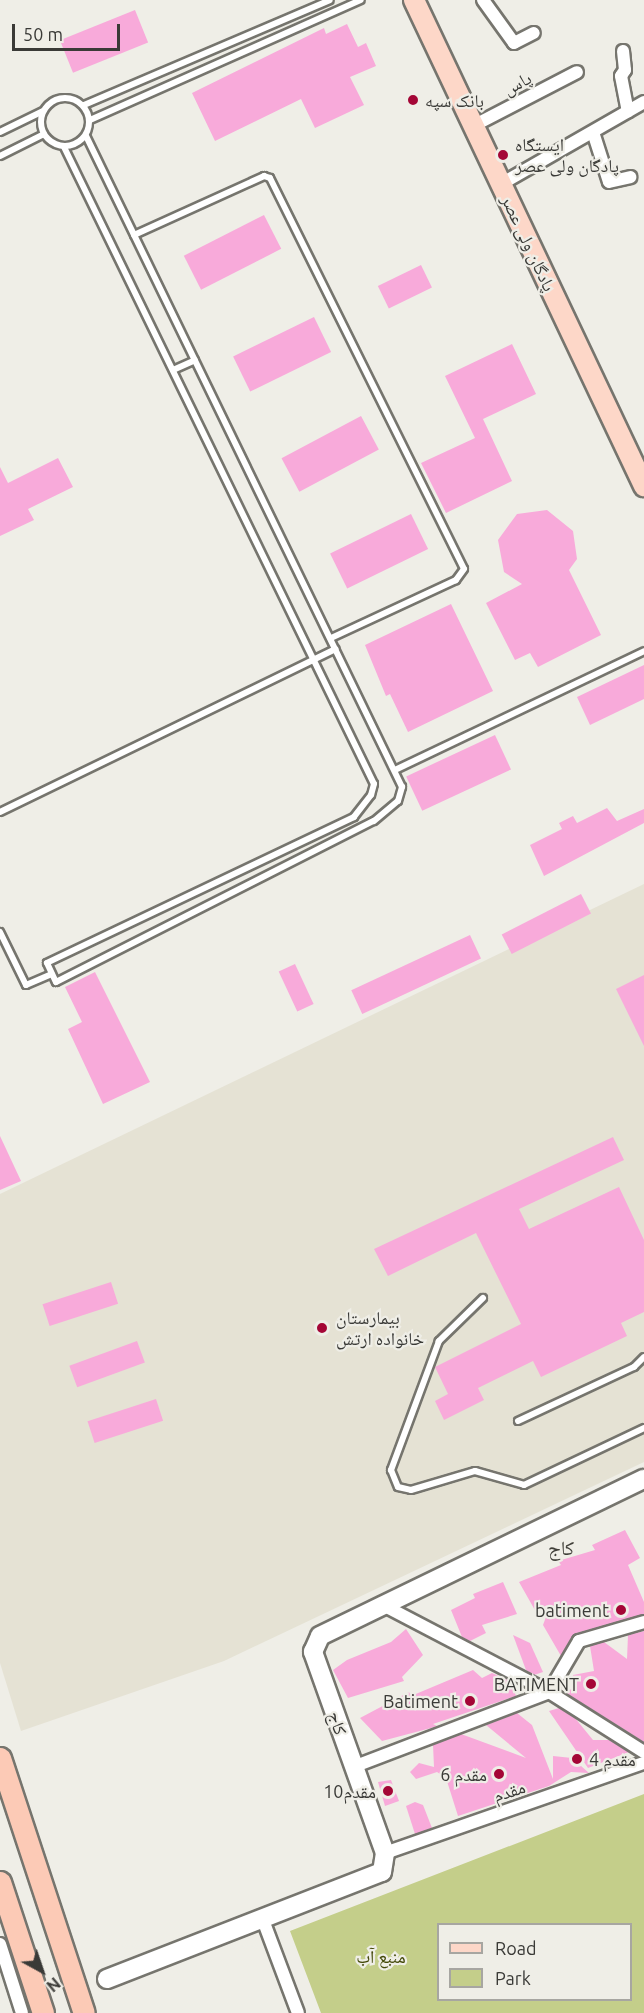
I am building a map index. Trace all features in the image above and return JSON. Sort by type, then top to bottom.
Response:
[{"type":"highway","points":[[0,1758],[84,2013]]},
{"type":"highway","points":[[0,1882],[43,2013]]},
{"type":"main road","name":"پادگان ولی عصر","points":[[412,4],[501,184],[644,486]]},
{"type":"main road","name":"کاج","points":[[385,1853],[313,1652],[320,1636],[328,1629],[644,1479]]},
{"type":"main road","points":[[107,1979],[382,1872],[385,1853]]},
{"type":"street","points":[[483,0],[514,43],[534,33]]},
{"type":"street","points":[[623,51],[624,70],[621,76],[628,111]]},
{"type":"street","name":"پاس","points":[[473,126],[577,72]]},
{"type":"street","points":[[501,184],[644,102]]},
{"type":"street","points":[[593,132],[609,182],[630,177]]},
{"type":"street","points":[[381,1604],[549,1692],[644,1752]]},
{"type":"street","points":[[353,1767],[549,1692],[579,1641],[644,1622]]},
{"type":"street","name":"مقدم","points":[[385,1853],[644,1763]]},
{"type":"street","points":[[263,1920],[298,2013]]},
{"type":"street","points":[[0,1944],[22,2013]]},
{"type":"lane","points":[[0,132],[43,111],[62,98],[84,105],[330,0]]},
{"type":"lane","points":[[90,120],[361,0]]},
{"type":"lane","points":[[321,3],[326,16]]},
{"type":"lane","points":[[44,134],[64,147],[374,784],[371,795],[354,817],[46,963],[56,982],[374,821],[399,801],[402,787],[86,136],[90,120],[84,105]]},
{"type":"lane","points":[[43,111],[44,134]]},
{"type":"lane","points":[[0,156],[44,134]]},
{"type":"lane","points":[[64,147],[86,136]]},
{"type":"lane","points":[[134,235],[264,176],[270,178],[464,569],[456,580],[331,638]]},
{"type":"lane","points":[[173,370],[195,360]]},
{"type":"lane","points":[[0,812],[336,649]]},
{"type":"lane","points":[[395,770],[644,651]]},
{"type":"lane","points":[[0,932],[26,985],[52,974]]},
{"type":"lane","points":[[483,1298],[439,1341],[391,1470],[398,1487],[411,1491],[475,1471],[524,1485],[644,1428]]},
{"type":"lane","points":[[518,1420],[634,1367],[644,1357]]},
{"type":"shaded area","name":"بیمارستان خانواده ارتش","points":[[644,884],[644,1462],[224,1661],[21,1731],[0,1663],[0,1194]]},
{"type":"green space","name":"منبع آب","points":[[644,1794],[644,2013],[321,2013],[290,1931]]},
{"type":"building","points":[[135,10],[148,42],[73,73],[60,40]]},
{"type":"building","points":[[347,24],[358,47],[366,43],[376,66],[350,77],[364,105],[315,128],[301,99],[215,141],[192,93],[324,28],[326,34]]},
{"type":"building","points":[[264,215],[281,249],[201,290],[184,256]]},
{"type":"building","points":[[421,265],[432,287],[389,309],[378,286]]},
{"type":"building","points":[[314,317],[331,352],[250,392],[233,356]]},
{"type":"building","points":[[512,344],[536,394],[483,419],[512,481],[446,513],[421,463],[475,438],[445,376]]},
{"type":"building","points":[[361,416],[379,450],[299,492],[282,458]]},
{"type":"building","points":[[58,458],[73,487],[28,509],[34,520],[0,536],[0,467],[8,483]]},
{"type":"building","points":[[547,510],[573,531],[577,559],[569,570],[601,635],[538,667],[530,653],[515,660],[486,603],[522,584],[504,572],[498,540],[517,514]]},
{"type":"building","points":[[411,514],[428,549],[347,589],[330,553]]},
{"type":"building","points":[[451,604],[493,691],[408,732],[390,694],[386,696],[365,645]]},
{"type":"building","points":[[644,665],[644,699],[590,725],[577,697]]},
{"type":"building","points":[[495,735],[511,769],[422,811],[406,776]]},
{"type":"building","points":[[607,808],[617,821],[644,809],[644,823],[544,876],[530,845],[562,829],[559,823],[573,816],[577,823]]},
{"type":"building","points":[[581,894],[591,914],[512,954],[502,934]]},
{"type":"building","points":[[470,935],[481,959],[362,1014],[351,990]]},
{"type":"building","points":[[295,964],[314,1004],[297,1011],[279,972]]},
{"type":"building","points":[[95,972],[150,1082],[103,1104],[68,1029],[82,1022],[65,987]]},
{"type":"building","points":[[644,975],[644,1046],[616,989]]},
{"type":"building","points":[[0,1136],[21,1181],[0,1190]]},
{"type":"building","points":[[613,1137],[624,1160],[519,1209],[529,1229],[619,1187],[644,1240],[644,1312],[621,1323],[627,1336],[541,1377],[533,1361],[478,1388],[484,1400],[444,1420],[435,1401],[448,1394],[435,1367],[521,1324],[476,1233],[388,1276],[374,1249]]},
{"type":"building","points":[[111,1282],[118,1304],[50,1326],[43,1304]]},
{"type":"building","points":[[137,1341],[145,1363],[77,1387],[69,1366]]},
{"type":"building","points":[[156,1399],[163,1421],[95,1443],[88,1421]]},
{"type":"building","points":[[625,1530],[640,1558],[628,1565],[644,1602],[644,1614],[577,1633],[561,1656],[543,1625],[550,1606],[536,1612],[519,1582],[561,1565],[558,1561],[595,1550],[592,1545]]},
{"type":"building","points":[[503,1582],[517,1614],[482,1625],[486,1633],[470,1641],[462,1637],[451,1610],[475,1598],[473,1594]]},
{"type":"building","points":[[406,1629],[423,1655],[402,1677],[404,1681],[348,1698],[333,1670],[347,1660],[391,1642]]},
{"type":"building","points":[[644,1631],[644,1742],[564,1692],[572,1689],[573,1675],[594,1671],[590,1646],[604,1642],[627,1659],[628,1635]]},
{"type":"building","name":"batiment","points":[[513,1635],[530,1643],[543,1672],[534,1675],[526,1670]]},
{"type":"building","points":[[473,1670],[482,1678],[492,1673],[510,1681],[516,1696],[433,1724],[437,1726],[382,1741],[360,1718],[409,1692],[411,1696]]},
{"type":"building","points":[[559,1708],[575,1718],[593,1740],[609,1740],[629,1752],[588,1768],[549,1711]]},
{"type":"building","points":[[517,1713],[532,1725],[553,1779],[553,1756],[572,1758],[589,1773],[571,1772],[549,1786],[458,1816],[446,1778],[437,1772],[416,1779],[410,1772],[419,1763],[434,1767],[433,1745],[461,1734],[526,1758],[486,1725]]},
{"type":"building","name":"10مقدم","points":[[391,1780],[399,1801],[385,1806],[378,1782]]},
{"type":"building","points":[[415,1802],[423,1805],[432,1828],[415,1834],[406,1806]]},
{"type":"place","name":"بانک سپه","points":[[413,100]]},
{"type":"place","name":"ایستگاه پادگان ولی عصر","points":[[503,155]]},
{"type":"place","name":"بیمارستان خانواده ارتش","points":[[322,1328]]},
{"type":"place","name":"batiment","points":[[621,1610]]},
{"type":"place","name":"BATIMENT","points":[[591,1684]]},
{"type":"place","name":"Batiment","points":[[470,1701]]},
{"type":"place","name":"4 مقدم","points":[[577,1759]]},
{"type":"place","name":"6 مقدم","points":[[499,1774]]},
{"type":"place","name":"10مقدم","points":[[388,1791]]},
{"type":"district","name":"کاج","points":[[561,1547]]}]
